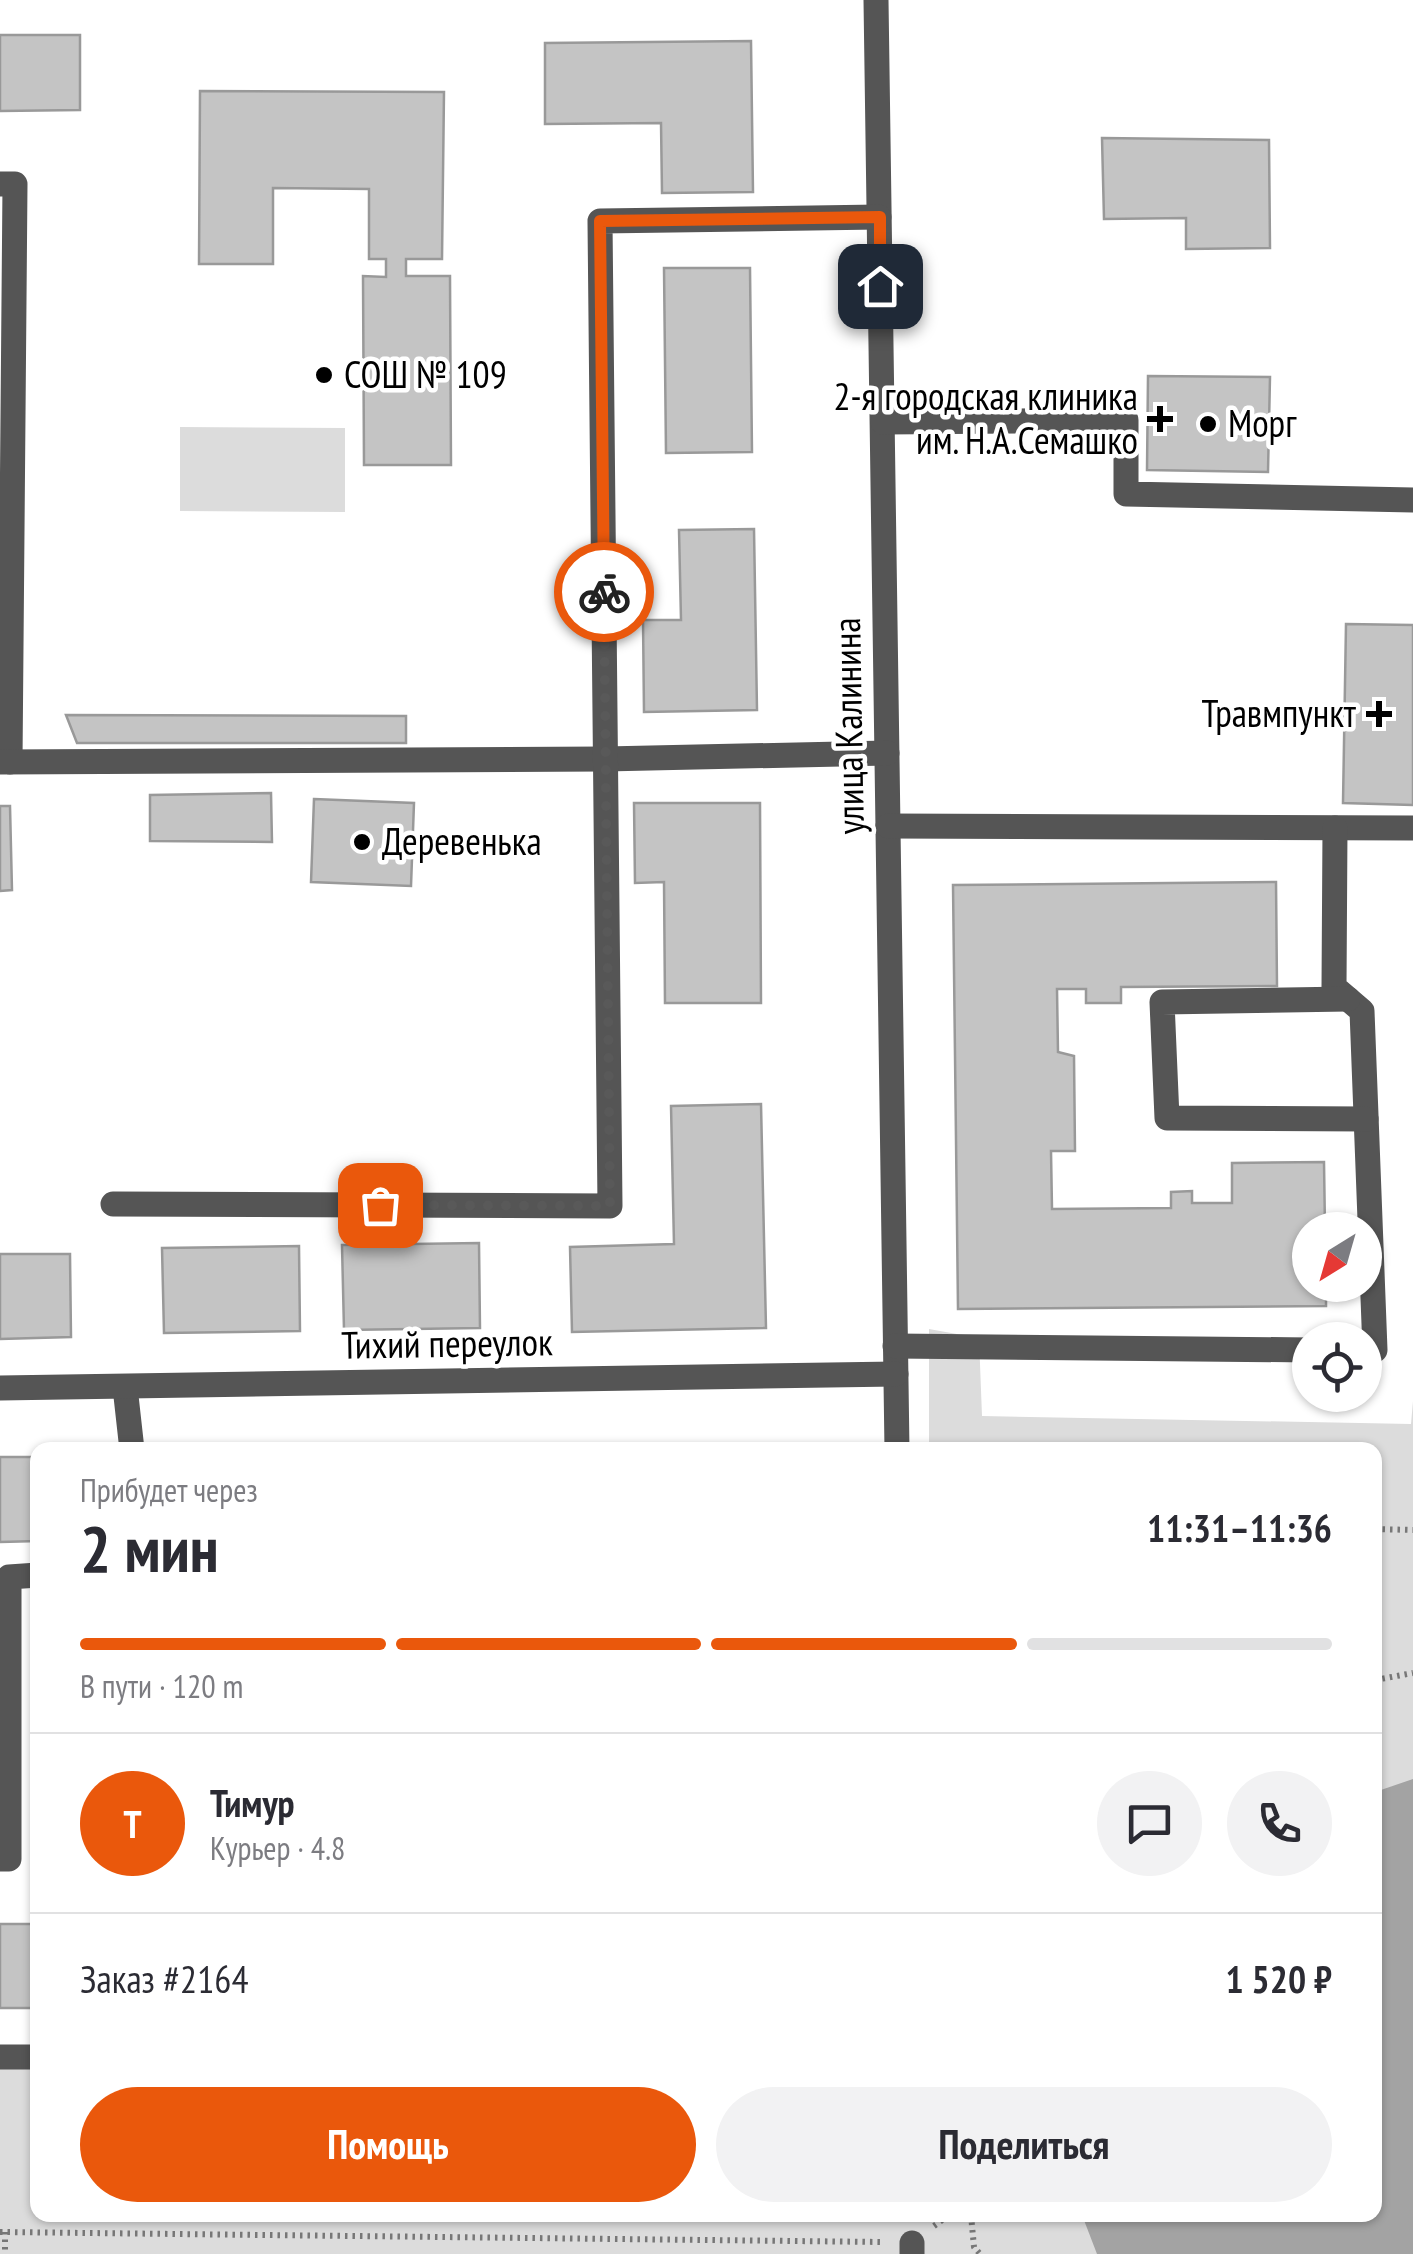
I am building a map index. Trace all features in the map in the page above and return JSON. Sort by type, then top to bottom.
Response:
[{"type":"street","name":"улица Калинина","points":[[876,0],[897,1442]]},
{"type":"street","points":[[0,184],[15,184],[5,762],[605,759],[887,753]]},
{"type":"street","points":[[113,1204],[610,1206],[600,221],[880,217]]},
{"type":"street","points":[[882,422],[1126,420],[1126,494],[1413,500]]},
{"type":"street","points":[[888,826],[1413,828]]},
{"type":"street","points":[[1335,828],[1334,987],[1362,1010],[1374,1322]]},
{"type":"street","points":[[1348,999],[1162,1002],[1167,1118],[1366,1118]]},
{"type":"street","points":[[896,1346],[1292,1350]]},
{"type":"street","name":"Тихий переулок","points":[[0,1388],[896,1374]]},
{"type":"street","points":[[125,1387],[131,1442]]},
{"type":"street","points":[[0,1859],[8,1859],[9,1576],[30,1575]]},
{"type":"street","points":[[0,2057],[30,2057]]},
{"type":"path","points":[[1382,1528],[1413,1530]]},
{"type":"path","points":[[1382,1679],[1413,1673]]},
{"type":"path","points":[[5,2254],[2,2232],[912,2248],[941,2222]]},
{"type":"path","points":[[972,2222],[974,2247],[980,2254]]},
{"type":"shaded area","points":[[180,427],[345,428],[345,512],[180,511]]},
{"type":"shaded area","points":[[929,1329],[979,1338],[982,1416],[1411,1424],[1413,1401],[1413,2254],[0,2254],[0,2064],[30,2065],[30,2222],[1382,2222],[1382,1442],[929,1442]]},
{"type":"shaded area","points":[[1413,1779],[1413,2254],[1097,2254],[1085,2222],[1382,2222],[1382,1790]]},
{"type":"building","points":[[0,35],[80,35],[80,110],[0,111]]},
{"type":"building","points":[[751,41],[753,192],[662,193],[661,123],[545,124],[545,43]]},
{"type":"building","points":[[200,91],[444,92],[442,259],[406,259],[406,276],[450,276],[451,465],[364,465],[363,276],[386,277],[386,259],[369,259],[369,189],[273,188],[273,264],[199,264]]},
{"type":"building","points":[[1102,138],[1269,140],[1270,248],[1186,249],[1186,218],[1104,219]]},
{"type":"building","points":[[664,268],[750,268],[752,452],[666,453]]},
{"type":"building","name":"Морг","points":[[1148,376],[1270,377],[1268,472],[1147,470]]},
{"type":"building","points":[[754,529],[757,710],[644,712],[643,620],[681,620],[679,530]]},
{"type":"building","name":"Травмпункт","points":[[1346,624],[1413,625],[1413,805],[1343,803]]},
{"type":"building","points":[[66,715],[406,716],[406,743],[77,743]]},
{"type":"building","points":[[271,793],[272,842],[150,841],[150,795]]},
{"type":"building","name":"Деревенька","points":[[314,799],[414,803],[411,886],[311,882]]},
{"type":"building","points":[[634,803],[760,803],[761,1003],[665,1003],[664,882],[635,883]]},
{"type":"building","points":[[0,806],[10,806],[12,890],[0,891]]},
{"type":"building","points":[[1276,882],[1277,986],[1121,987],[1121,1003],[1086,1003],[1086,989],[1057,989],[1058,1052],[1074,1056],[1075,1151],[1051,1151],[1052,1209],[1171,1208],[1171,1192],[1192,1191],[1192,1203],[1232,1203],[1232,1163],[1324,1162],[1325,1212],[1292,1212],[1292,1302],[1326,1302],[1326,1306],[958,1309],[953,885]]},
{"type":"building","points":[[761,1104],[766,1328],[572,1332],[570,1247],[674,1244],[671,1106]]},
{"type":"building","points":[[479,1243],[480,1328],[344,1330],[342,1245]]},
{"type":"building","points":[[299,1246],[300,1331],[164,1333],[162,1248]]},
{"type":"building","points":[[0,1254],[70,1254],[71,1337],[0,1339]]},
{"type":"building","points":[[0,1457],[30,1457],[30,1541],[0,1542]]},
{"type":"building","points":[[0,1924],[30,1924],[30,2008],[0,2008]]},
{"type":"way so far","points":[[380,1205],[610,1206],[604,592]]},
{"type":"place","name":"СОШ № 109","points":[[324,375]]},
{"type":"place","name":"2-я городская клиника им. Н.А.Семашко","points":[[1160,419]]},
{"type":"place","name":"Морг","points":[[1208,424]]},
{"type":"place","name":"Травмпункт","points":[[1379,714]]},
{"type":"place","name":"Деревенька","points":[[362,842]]},
{"type":"route","points":[[604,592],[600,221],[880,217],[880,286]]}]
